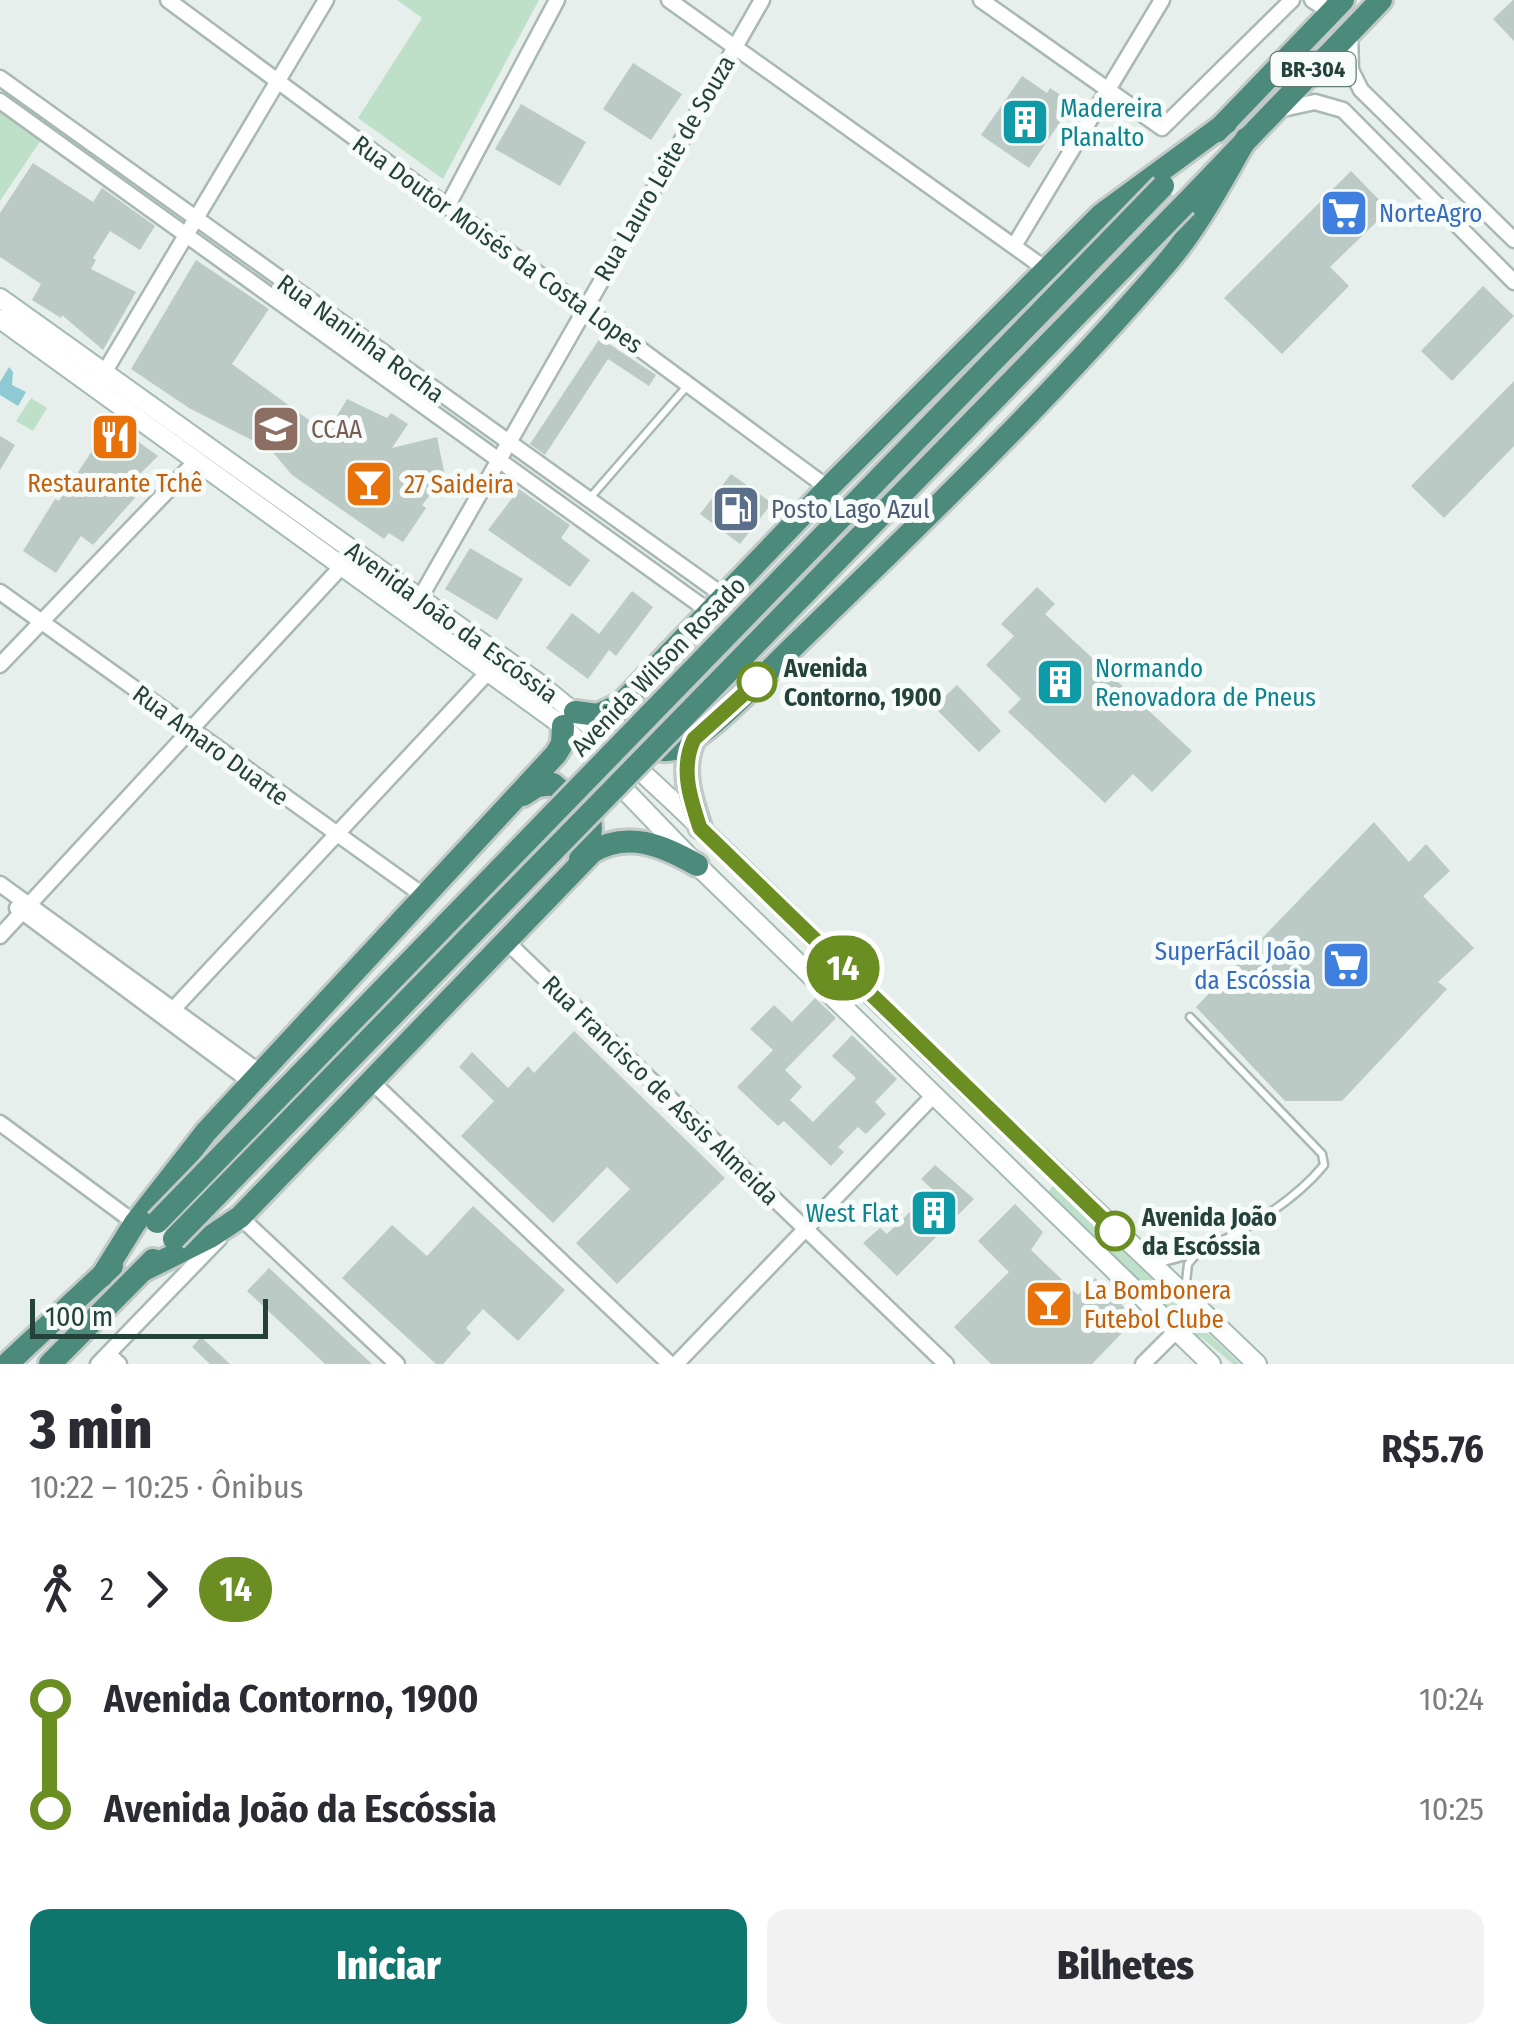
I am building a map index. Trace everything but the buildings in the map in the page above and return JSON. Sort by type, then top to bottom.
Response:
[{"type":"highway","name":"BR-304","points":[[50,1364],[1380,0]]},
{"type":"highway","name":"Avenida Wilson Rosado","points":[[8,1363],[102,1276],[146,1222],[1164,186],[1329,4]]},
{"type":"highway","points":[[146,1222],[206,1132],[556,754],[569,719],[598,714],[620,704],[828,488],[1102,214],[1226,122]]},
{"type":"highway","points":[[620,704],[619,718],[632,736],[650,747],[668,750],[694,739],[1000,447],[1171,258],[1202,216],[1246,139]]},
{"type":"highway","points":[[694,739],[686,763],[687,780],[700,828]]},
{"type":"highway","points":[[506,806],[553,784],[584,811],[593,824],[592,840],[570,874]]},
{"type":"highway","points":[[144,1270],[210,1237],[240,1217],[570,874],[604,845],[630,840],[664,846],[697,864]]},
{"type":"main road","name":"Avenida João da Escóssia","points":[[0,298],[195,462],[490,670],[569,719],[697,864],[1210,1364]]},
{"type":"main road","name":"Avenida João da Escóssia","points":[[0,319],[99,381],[420,598],[569,719],[700,828],[1257,1364]]},
{"type":"main road","points":[[833,999],[839,988],[848,987],[895,1032],[927,1050]]},
{"type":"main road","points":[[969,1131],[1033,1179],[1045,1178],[1052,1170]]},
{"type":"main road","points":[[1194,1348],[1214,1354],[1225,1364]]},
{"type":"street","name":"Rua Doutor Moisés da Costa Lopes","points":[[168,0],[828,488]]},
{"type":"street","points":[[99,381],[326,0]]},
{"type":"street","points":[[447,207],[557,0]]},
{"type":"street","points":[[669,0],[1047,270]]},
{"type":"street","name":"Rua Lauro Leite de Souza","points":[[420,598],[762,0]]},
{"type":"street","points":[[981,0],[1162,128],[1292,0]]},
{"type":"street","points":[[1014,246],[1162,0]]},
{"type":"street","points":[[1350,32],[1351,70],[1361,90],[1514,240]]},
{"type":"street","name":"Rua Naninha Rocha","points":[[0,78],[588,500],[717,604]]},
{"type":"street","name":"Rua Naninha Rocha","points":[[0,101],[499,458],[717,604]]},
{"type":"street","points":[[1272,111],[1315,102],[1343,110],[1514,279]]},
{"type":"street","points":[[1513,256],[1508,266],[1514,279]]},
{"type":"street","points":[[0,665],[195,462]]},
{"type":"street","points":[[0,936],[342,566]]},
{"type":"street","name":"Rua Amaro Duarte","points":[[0,592],[424,896]]},
{"type":"street","points":[[169,1014],[490,670]]},
{"type":"street","points":[[0,884],[26,908],[257,1078]]},
{"type":"street","points":[[0,896],[26,908]]},
{"type":"street","name":"Rua Francisco de Assis Almeida","points":[[506,941],[946,1364]]},
{"type":"street","points":[[372,1082],[673,1364],[932,1096]]},
{"type":"street","points":[[0,1123],[146,1222]]},
{"type":"street","points":[[109,1361],[240,1217],[397,1364]]},
{"type":"street","points":[[1143,1364],[1176,1332]]},
{"type":"street","points":[[0,1356],[8,1363]]},
{"type":"lane","points":[[588,500],[688,384]]},
{"type":"lane","points":[[1149,1264],[1199,1251],[1268,1215],[1322,1168],[1324,1161],[1322,1154],[1190,1017]]},
{"type":"lane","points":[[1184,1295],[1188,1264],[1199,1251]]},
{"type":"green space","points":[[397,0],[539,0],[443,179],[358,118],[422,18]]},
{"type":"green space","points":[[0,111],[41,140],[0,201]]},
{"type":"green space","points":[[31,398],[47,408],[33,431],[16,421]]},
{"type":"green space","points":[[1053,1186],[1240,1364],[1233,1364],[1202,1338],[1182,1328],[1047,1194]]},
{"type":"water","points":[[9,367],[13,372],[12,385],[26,392],[18,406],[0,395],[0,382]]},
{"type":"bus line","name":"14","points":[[757,682],[690,746],[687,780],[700,828],[1115,1231]]},
{"type":"place","name":"Madereira Planalto","points":[[1025,122]]},
{"type":"place","name":"NorteAgro","points":[[1344,213]]},
{"type":"place","name":"CCAA","points":[[276,429]]},
{"type":"place","name":"Restaurante Tchê","points":[[115,437]]},
{"type":"place","name":"27 Saideira","points":[[369,484]]},
{"type":"place","name":"Posto Lago Azul","points":[[736,509]]},
{"type":"place","name":"Avenida Contorno, 1900","points":[[757,682]]},
{"type":"place","name":"Normando Renovadora de Pneus","points":[[1060,682]]},
{"type":"place","name":"SuperFácil João da Escóssia","points":[[1346,965]]},
{"type":"place","name":"West Flat","points":[[934,1213]]},
{"type":"place","name":"Avenida João da Escóssia","points":[[1115,1231]]},
{"type":"place","name":"La Bombonera Futebol Clube","points":[[1049,1304]]}]
